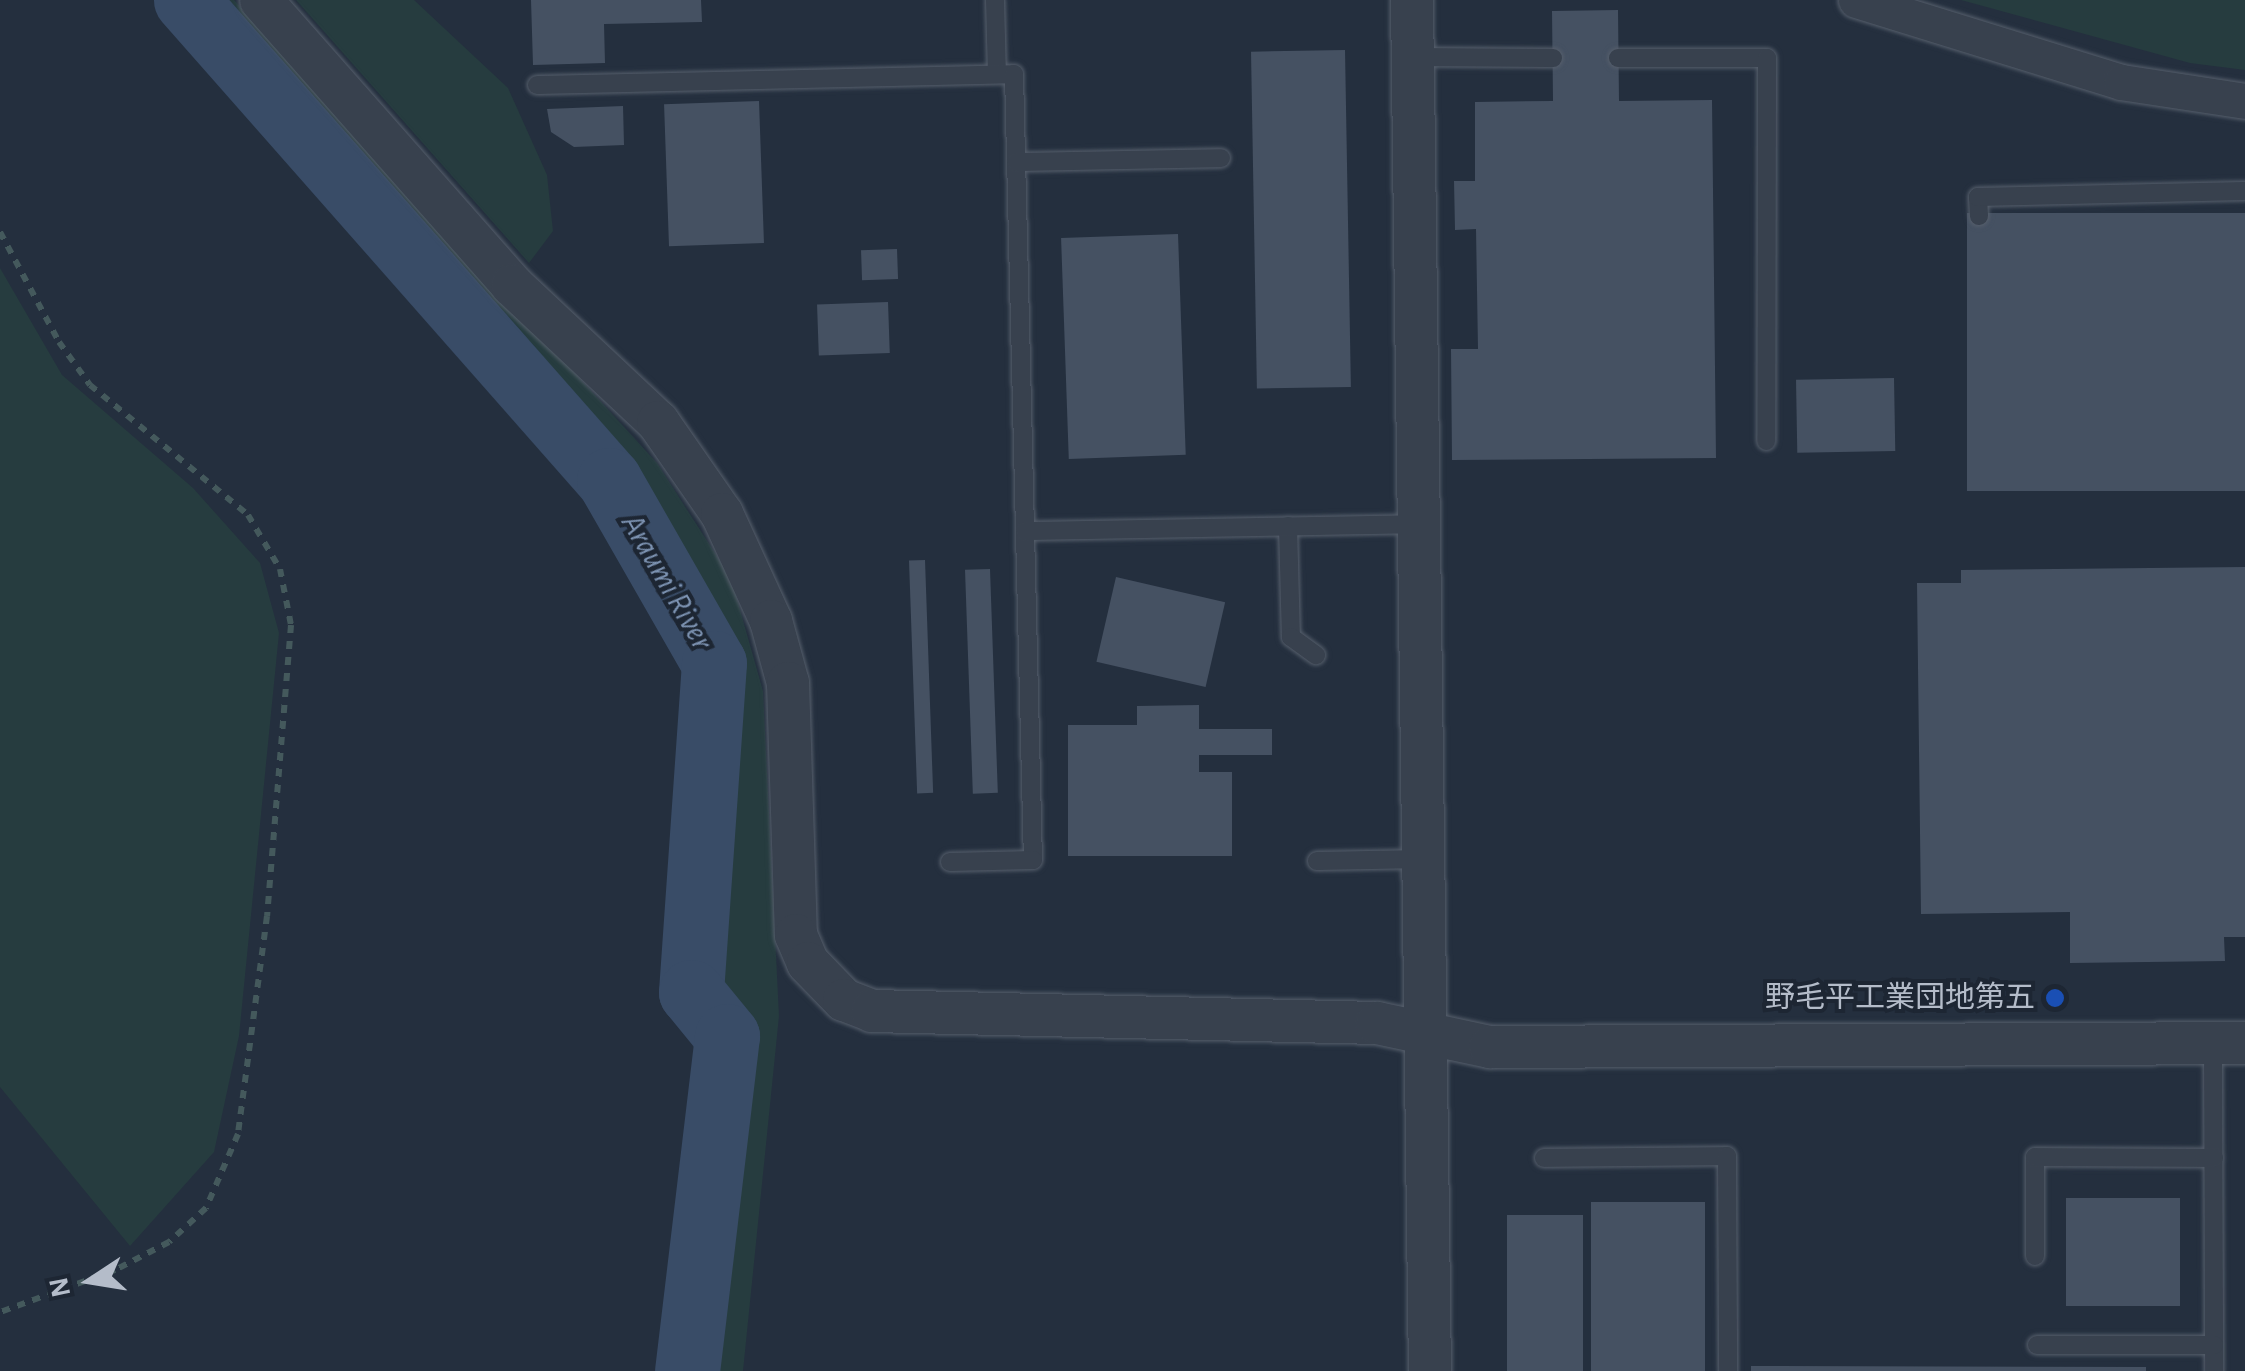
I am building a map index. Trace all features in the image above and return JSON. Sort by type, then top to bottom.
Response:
[{"type":"street","points":[[261,0],[512,285],[658,422],[722,514],[760,591],[788,683],[796,935],[825,985],[872,1011],[1378,1023],[1426,1038],[1490,1047],[2229,1043]]},
{"type":"street","points":[[1412,0],[1430,1371]]},
{"type":"street","points":[[1856,0],[2121,82],[2245,102]]},
{"type":"lane","points":[[996,0],[997,74]]},
{"type":"lane","points":[[1413,58],[1553,58]]},
{"type":"lane","points":[[1618,58],[1767,58],[1766,440]]},
{"type":"lane","points":[[538,85],[1014,74],[1034,860],[950,862]]},
{"type":"lane","points":[[1016,162],[1221,158]]},
{"type":"lane","points":[[1978,216],[1978,197],[2245,191]]},
{"type":"lane","points":[[1026,530],[1419,524]]},
{"type":"lane","points":[[1288,526],[1291,637],[1316,655]]},
{"type":"lane","points":[[1317,861],[1424,858]]},
{"type":"lane","points":[[2214,1371],[2214,1158],[2229,1043]]},
{"type":"lane","points":[[1544,1158],[1727,1156],[1728,1371]]},
{"type":"lane","points":[[2035,1256],[2035,1157],[2214,1158]]},
{"type":"lane","points":[[2036,1345],[2214,1345]]},
{"type":"path","points":[[0,232],[58,342],[90,385],[248,515],[280,569],[291,625],[267,916],[238,1134],[206,1208],[169,1242],[114,1270],[0,1312]]},
{"type":"green space","points":[[176,0],[234,0],[657,463],[731,578],[763,691],[779,1016],[743,1371],[697,1371],[739,1032],[704,986],[722,658],[621,472]]},
{"type":"green space","points":[[296,0],[414,0],[508,88],[547,175],[553,231],[529,263]]},
{"type":"green space","points":[[1961,0],[2245,0],[2245,70],[2190,63]]},
{"type":"green space","points":[[0,268],[62,375],[193,488],[260,563],[279,633],[239,1036],[214,1152],[130,1246],[0,1087]]},
{"type":"building","points":[[531,0],[701,0],[702,22],[604,24],[605,63],[533,65]]},
{"type":"building","points":[[1618,10],[1619,101],[1712,100],[1716,458],[1452,460],[1451,349],[1478,349],[1476,229],[1455,230],[1454,181],[1475,181],[1475,102],[1553,101],[1552,11]]},
{"type":"building","points":[[1345,50],[1351,387],[1257,389],[1251,52]]},
{"type":"building","points":[[759,101],[764,243],[669,246],[664,104]]},
{"type":"building","points":[[623,106],[624,145],[574,147],[551,132],[547,109]]},
{"type":"building","points":[[1967,213],[2245,213],[2245,491],[1967,491]]},
{"type":"building","points":[[1178,234],[1186,455],[1069,459],[1061,238]]},
{"type":"building","points":[[897,249],[898,279],[862,280],[861,250]]},
{"type":"building","points":[[888,302],[890,353],[819,355],[817,304]]},
{"type":"building","points":[[1894,378],[1895,451],[1797,453],[1796,380]]},
{"type":"building","points":[[925,560],[933,793],[917,793],[909,561]]},
{"type":"building","points":[[2245,567],[2245,937],[2224,937],[2225,961],[2070,963],[2070,912],[1921,914],[1917,583],[1961,583],[1961,570]]},
{"type":"building","points":[[990,569],[998,793],[973,794],[965,570]]},
{"type":"building","points":[[1116,577],[1225,602],[1206,687],[1096,662]]},
{"type":"building","points":[[1199,705],[1199,729],[1272,729],[1272,755],[1199,755],[1199,772],[1232,772],[1232,856],[1068,856],[1068,725],[1137,725],[1137,706]]},
{"type":"building","points":[[2066,1198],[2180,1198],[2180,1306],[2066,1306]]},
{"type":"building","points":[[1591,1202],[1705,1202],[1705,1371],[1591,1371]]},
{"type":"building","points":[[1507,1215],[1583,1215],[1583,1371],[1507,1371]]},
{"type":"building","points":[[1751,1366],[2146,1367],[2146,1371],[1751,1371]]},
{"type":"waterway","name":"Araumi River","points":[[186,0],[609,480],[714,663],[691,992],[727,1036],[687,1371]]},
{"type":"place","name":"野毛平工業団地第五","points":[[2055,998]]}]
